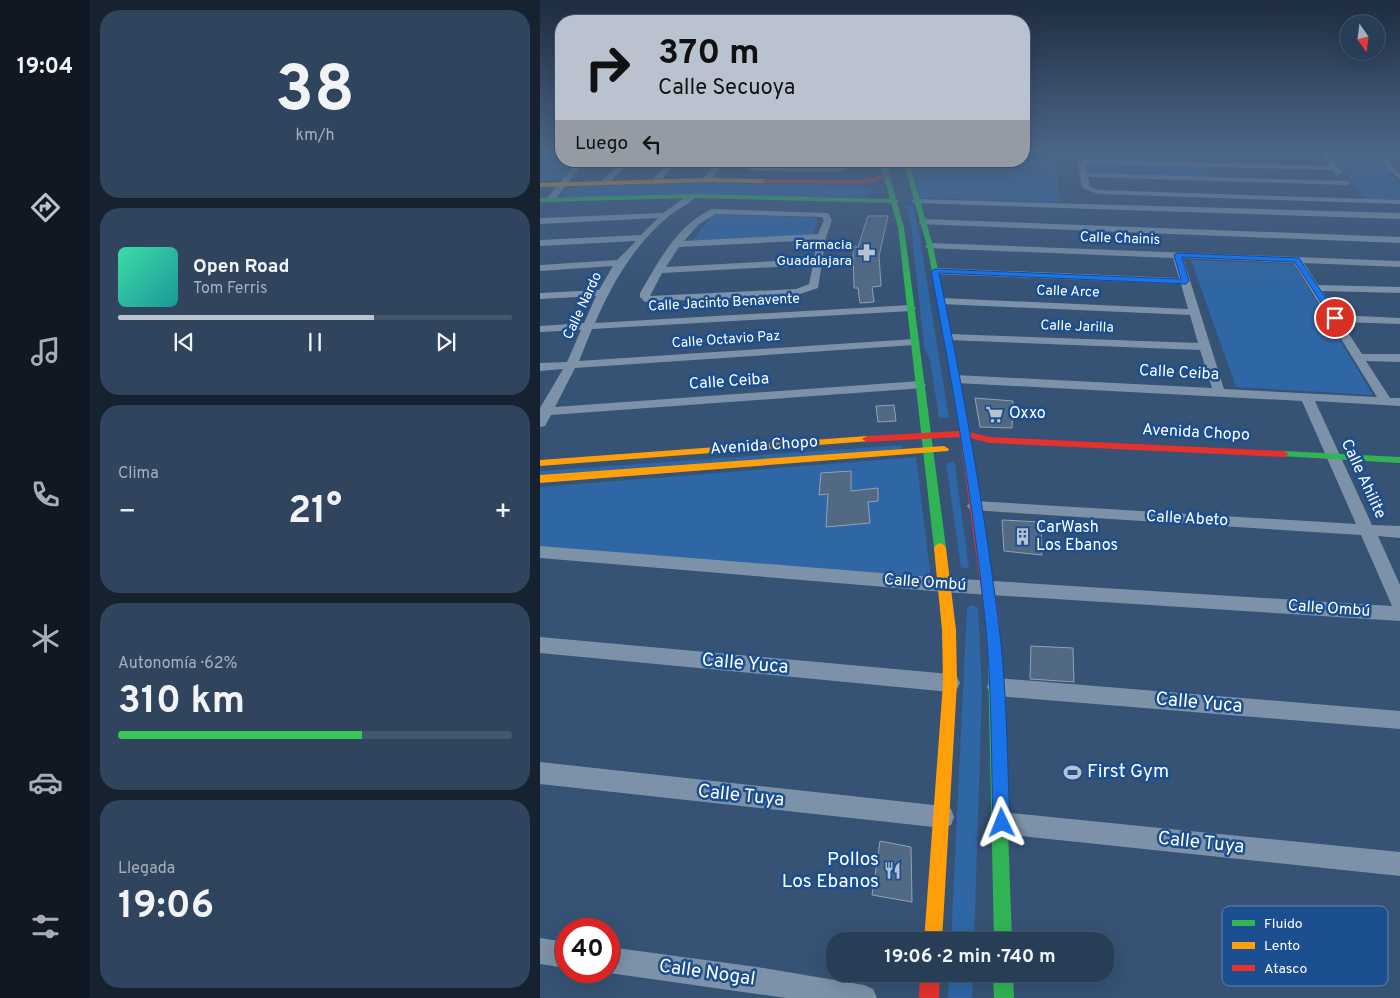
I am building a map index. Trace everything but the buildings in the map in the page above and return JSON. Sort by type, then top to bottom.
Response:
[{"type":"street","points":[[545,200],[598,199]]},
{"type":"street","name":"Calle Nardo","points":[[540,423],[543,412],[572,365],[602,293],[620,263],[664,215],[689,199]]},
{"type":"street","points":[[766,211],[777,199]]},
{"type":"street","points":[[779,212],[790,199]]},
{"type":"street","points":[[826,199],[1083,206],[1206,221],[1400,240]]},
{"type":"street","points":[[882,199],[896,201]]},
{"type":"street","points":[[1082,199],[1083,206]]},
{"type":"street","points":[[1386,199],[1400,202]]},
{"type":"street","points":[[896,201],[930,450],[936,523],[945,585],[950,683],[934,932]]},
{"type":"street","points":[[916,201],[930,246],[956,379],[992,619],[997,687],[1002,823],[1003,932]]},
{"type":"street","points":[[766,211],[825,215],[828,220],[822,238],[814,286],[806,290],[649,300],[645,297],[645,293],[658,270],[699,219],[709,212],[766,211]]},
{"type":"street","points":[[540,221],[664,215]]},
{"type":"street","points":[[923,222],[1206,221],[1399,217]]},
{"type":"street","points":[[1206,221],[1220,257]]},
{"type":"street","points":[[540,243],[643,238]]},
{"type":"street","points":[[677,244],[822,238]]},
{"type":"street","name":"Calle Chainis","points":[[930,246],[1400,264]]},
{"type":"street","points":[[1177,255],[1220,392]]},
{"type":"street","points":[[1297,260],[1386,401]]},
{"type":"street","points":[[658,270],[817,262]]},
{"type":"street","points":[[540,268],[620,263]]},
{"type":"street","points":[[935,271],[1186,281]]},
{"type":"street","points":[[1316,288],[1400,290]]},
{"type":"street","points":[[540,296],[602,293]]},
{"type":"street","name":"Calle Arce","points":[[941,302],[1194,312]]},
{"type":"street","name":"Calle Jacinto Benavente","points":[[540,329],[911,308]]},
{"type":"street","points":[[1335,318],[1400,321]]},
{"type":"street","name":"Calle Jarilla","points":[[948,337],[1205,347]]},
{"type":"street","name":"Calle Octavio Paz","points":[[540,367],[914,342]]},
{"type":"street","points":[[1360,357],[1400,358]]},
{"type":"street","name":"Calle Ceiba","points":[[956,379],[1400,402]]},
{"type":"street","name":"Calle Ceiba","points":[[543,412],[920,385]]},
{"type":"street","name":"Calle Ahilite","points":[[1307,397],[1400,604]]},
{"type":"street","name":"Avenida Chopo","points":[[540,463],[928,435],[965,434],[990,440],[1400,460]]},
{"type":"street","name":"Avenida Chopo","points":[[540,479],[966,448],[990,440]]},
{"type":"street","name":"Calle Abeto","points":[[975,506],[1400,532]]},
{"type":"street","name":"Calle Ombú","points":[[540,552],[945,585],[987,586],[1400,614]]},
{"type":"street","name":"Calle Yuca","points":[[540,645],[950,683]]},
{"type":"street","name":"Calle Yuca","points":[[997,687],[1400,720]]},
{"type":"street","name":"Calle Tuya","points":[[540,773],[942,817]]},
{"type":"street","name":"Calle Tuya","points":[[1002,823],[1400,864]]},
{"type":"street","points":[[540,951],[555,953]]},
{"type":"street","name":"Calle Nogal","points":[[620,961],[757,980],[864,998]]},
{"type":"street","points":[[928,998],[929,982]]},
{"type":"street","points":[[1003,982],[1004,998]]},
{"type":"shaded area","points":[[940,199],[1060,199],[1060,202]]},
{"type":"shaded area","points":[[1366,199],[1400,199],[1400,200]]},
{"type":"shaded area","points":[[906,206],[913,206],[918,227],[949,418],[939,418],[930,361],[924,347],[911,225]]},
{"type":"shaded area","points":[[714,214],[818,218],[813,235],[692,241]]},
{"type":"shaded area","points":[[1191,260],[1294,264],[1373,395],[1236,387]]},
{"type":"shaded area","points":[[902,445],[902,449],[540,477],[540,471]]},
{"type":"shaded area","points":[[916,457],[931,579],[540,546],[540,487]]},
{"type":"shaded area","points":[[953,461],[969,569],[961,567],[946,464]]},
{"type":"shaded area","points":[[972,605],[978,608],[982,692],[974,932],[951,932],[967,607]]},
{"type":"shaded area","points":[[949,982],[973,982],[972,998],[948,998]]},
{"type":"traffic: fast","points":[[540,200],[595,199]]},
{"type":"traffic: fast","points":[[797,199],[896,201]]},
{"type":"traffic: fast","points":[[893,199],[901,227],[940,548]]},
{"type":"traffic: fast","points":[[917,199],[930,246],[954,367]]},
{"type":"traffic: fast","points":[[1284,454],[1400,460]]},
{"type":"traffic: fast","points":[[995,661],[1003,932]]},
{"type":"traffic: fast","points":[[1003,982],[1004,998]]},
{"type":"traffic: slow","points":[[540,463],[867,439]]},
{"type":"traffic: slow","points":[[540,479],[944,449]]},
{"type":"traffic: slow","points":[[934,932],[950,683],[949,630],[940,548]]},
{"type":"traffic: jam","points":[[954,367],[992,619],[995,661]]},
{"type":"traffic: jam","points":[[867,439],[965,434],[990,440],[1284,454]]},
{"type":"traffic: jam","points":[[929,998],[930,982]]},
{"type":"place","name":"Farmacia Guadalajara","points":[[866,253]]},
{"type":"place","name":"Oxxo","points":[[995,414]]},
{"type":"place","name":"CarWash Los Ebanos","points":[[1022,537]]},
{"type":"place","name":"First Gym","points":[[1073,772]]},
{"type":"place","name":"Pollos Los Ebanos","points":[[893,871]]},
{"type":"route","points":[[1002,823],[997,687],[992,619],[956,379],[935,271],[1186,281],[1177,255],[1297,260],[1335,318]]}]
